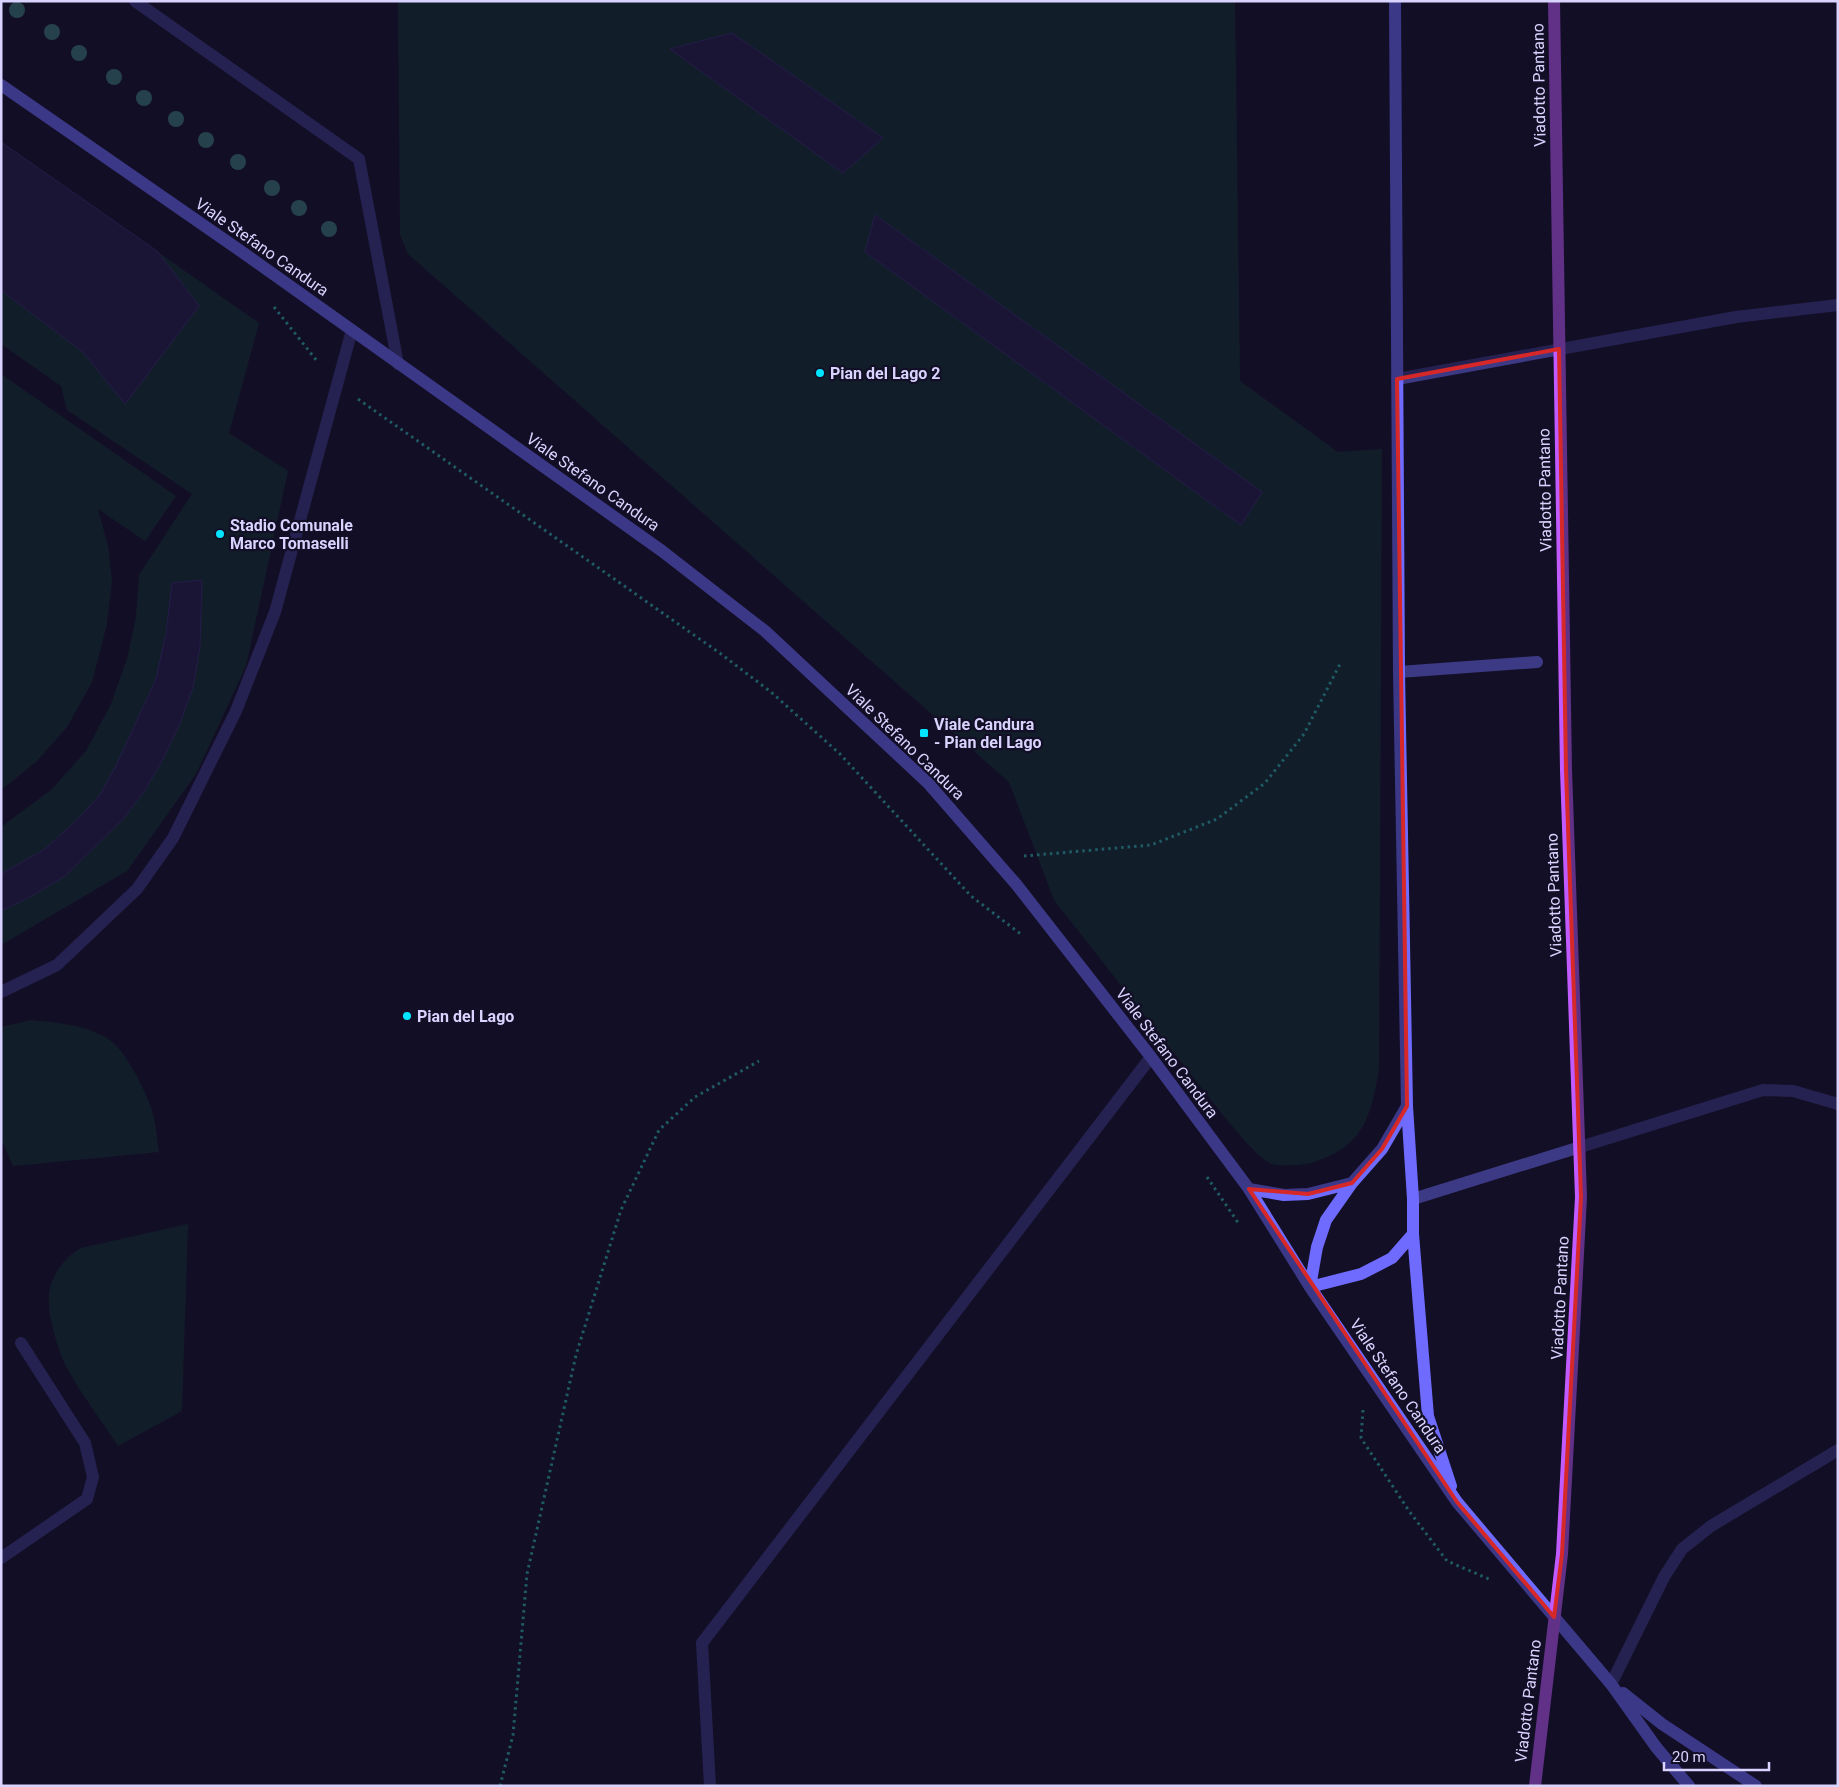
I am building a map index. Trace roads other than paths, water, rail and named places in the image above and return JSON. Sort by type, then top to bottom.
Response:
[{"type":"main road","points":[[1395,1],[1399,672],[1407,1106],[1413,1199],[1413,1234],[1428,1416],[1456,1502]]},
{"type":"main road","name":"Viadotto Pantano","points":[[1535,1786],[1562,1554],[1581,1197],[1566,770],[1554,1]]},
{"type":"main road","name":"Viale Stefano Candura","points":[[1,85],[352,330],[662,550],[765,630],[928,783],[994,858],[1151,1057],[1249,1189],[1310,1286],[1456,1502],[1611,1684],[1656,1747],[1688,1786]]},
{"type":"main road","points":[[1407,1106],[1382,1149],[1352,1183],[1326,1220],[1317,1247],[1310,1286],[1360,1274],[1392,1258],[1413,1234]]},
{"type":"main road","points":[[1249,1189],[1284,1195],[1308,1194],[1352,1183]]},
{"type":"main road","name":"Viale Stefano Candura","points":[[1611,1684],[1662,1724],[1756,1786]]},
{"type":"street","points":[[135,1],[359,159],[398,364]]},
{"type":"street","points":[[1397,379],[1736,317],[1838,304]]},
{"type":"street","points":[[1,992],[57,965],[137,889],[172,838],[236,711],[275,612],[352,330]]},
{"type":"street","points":[[1399,672],[1537,662]]},
{"type":"street","points":[[710,1786],[702,1644],[1151,1057]]},
{"type":"street","points":[[1413,1199],[1763,1090],[1793,1091],[1838,1104]]},
{"type":"street","points":[[1,1558],[87,1499],[93,1477],[85,1443],[21,1342]]},
{"type":"street","points":[[1611,1684],[1664,1577],[1682,1550],[1711,1526],[1838,1450]]},
{"type":"place","name":"Pian del Lago 2","points":[[820,373]]},
{"type":"place","name":"Stadio Comunale Marco Tomaselli","points":[[220,534]]},
{"type":"place","name":"Viale Candura - Pian del Lago","points":[[924,733]]},
{"type":"place","name":"Pian del Lago","points":[[407,1016]]}]
